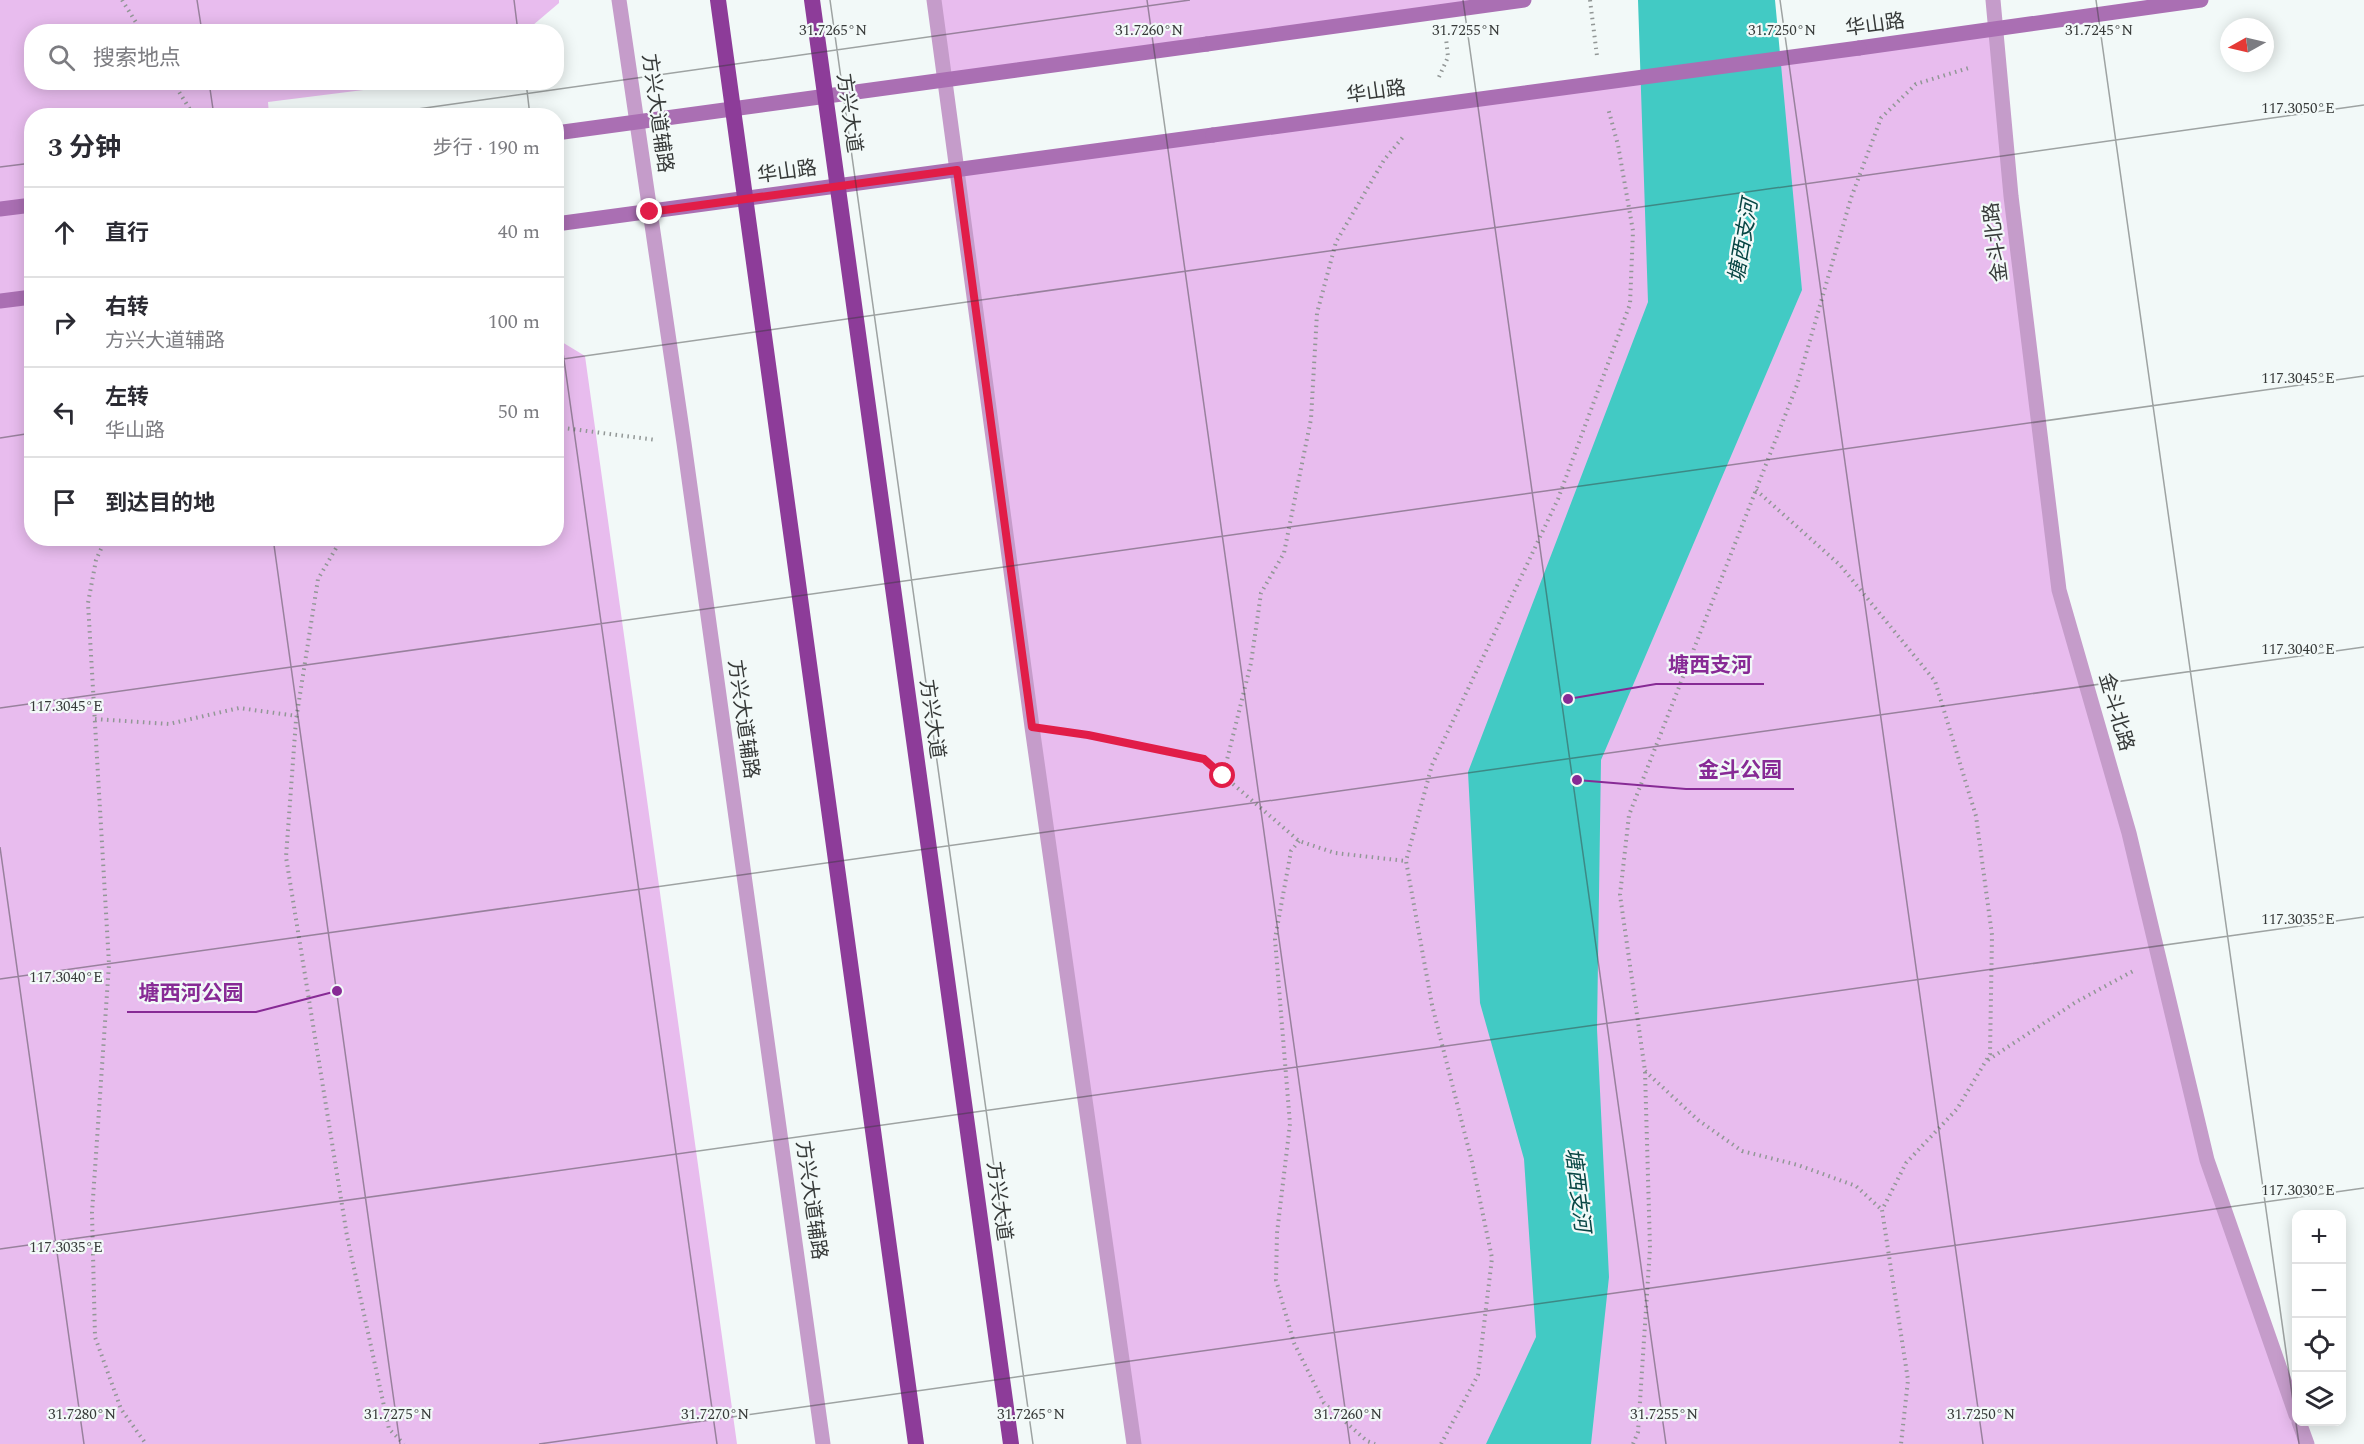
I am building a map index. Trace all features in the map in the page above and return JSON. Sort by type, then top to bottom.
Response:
[{"type":"highway","points":[[718,0],[916,1444]]},
{"type":"highway","name":"方兴大道","points":[[812,0],[1011,1444]]},
{"type":"main road","points":[[564,132],[1524,0]]},
{"type":"main road","name":"华山路","points":[[564,223],[2201,0]]},
{"type":"main road","points":[[0,209],[24,206]]},
{"type":"main road","points":[[0,301],[24,298]]},
{"type":"street","name":"方兴大道辅路","points":[[619,0],[684,443],[823,1444]]},
{"type":"street","points":[[934,0],[1032,727],[1134,1444]]},
{"type":"street","name":"金斗北路","points":[[1993,0],[2011,196],[2059,590],[2129,833],[2207,1160],[2292,1404]]},
{"type":"street","points":[[2300,1426],[2307,1444]]},
{"type":"path","points":[[122,0],[137,24]]},
{"type":"path","points":[[1590,0],[1598,66]]},
{"type":"path","points":[[1434,88],[1448,57],[1446,34]]},
{"type":"path","points":[[1633,1444],[1638,1432],[1650,1248],[1645,1071],[1620,895],[1629,815],[1797,385],[1851,198],[1881,118],[1916,84],[1998,59]]},
{"type":"path","points":[[178,90],[189,108]]},
{"type":"path","points":[[1441,1444],[1478,1375],[1492,1258],[1472,1162],[1432,1005],[1406,861],[1432,765],[1558,499],[1630,304],[1633,231],[1618,145],[1607,105]]},
{"type":"path","points":[[1223,776],[1251,663],[1261,593],[1284,553],[1311,419],[1317,313],[1336,242],[1384,160],[1404,135]]},
{"type":"path","points":[[564,428],[684,443]]},
{"type":"path","points":[[1756,490],[1840,565],[1935,681],[1976,816],[1992,935],[1989,1054],[1957,1109],[1906,1163],[1882,1210],[1908,1380],[1901,1444]]},
{"type":"path","points":[[102,546],[96,560],[88,603],[109,964],[92,1213],[95,1336],[121,1409],[146,1444]]},
{"type":"path","points":[[337,546],[318,579],[297,716],[286,857],[347,1236],[389,1429],[404,1444]]},
{"type":"path","points":[[95,719],[170,724],[239,708],[297,716]]},
{"type":"path","points":[[1032,727],[1088,735],[1204,759],[1299,841],[1335,853],[1406,861]]},
{"type":"path","points":[[1299,841],[1291,851],[1275,939],[1290,1124],[1277,1233],[1276,1280],[1294,1343],[1324,1403],[1367,1441],[1375,1444]]},
{"type":"path","points":[[1985,1062],[2076,1002],[2158,958]]},
{"type":"path","points":[[1645,1071],[1698,1120],[1742,1150],[1856,1186],[1882,1210]]},
{"type":"shaded area","points":[[0,0],[559,0],[559,3],[534,24],[24,24],[24,90],[363,90],[268,102],[268,108],[24,108],[24,546],[564,546],[564,343],[585,356],[737,1444],[0,1444]]},
{"type":"shaded area","points":[[934,0],[1524,0],[945,80]]},
{"type":"shaded area","points":[[1995,29],[2059,590],[2188,1083],[2292,1398],[2292,1426],[2301,1426],[2307,1444],[1134,1444],[957,170]]},
{"type":"water","points":[[1638,0],[1775,0],[1802,290],[1601,760],[1597,1029],[1609,1277],[1591,1444],[1486,1444],[1536,1337],[1524,1159],[1480,1003],[1468,772],[1648,302]]},
{"type":"place","name":"塘西支河","points":[[1568,699]]},
{"type":"place","name":"金斗公园","points":[[1577,780]]},
{"type":"place","name":"塘西河公园","points":[[337,991]]},
{"type":"route","points":[[650,212],[957,170],[1032,727],[1088,735],[1204,759],[1223,776]]}]
